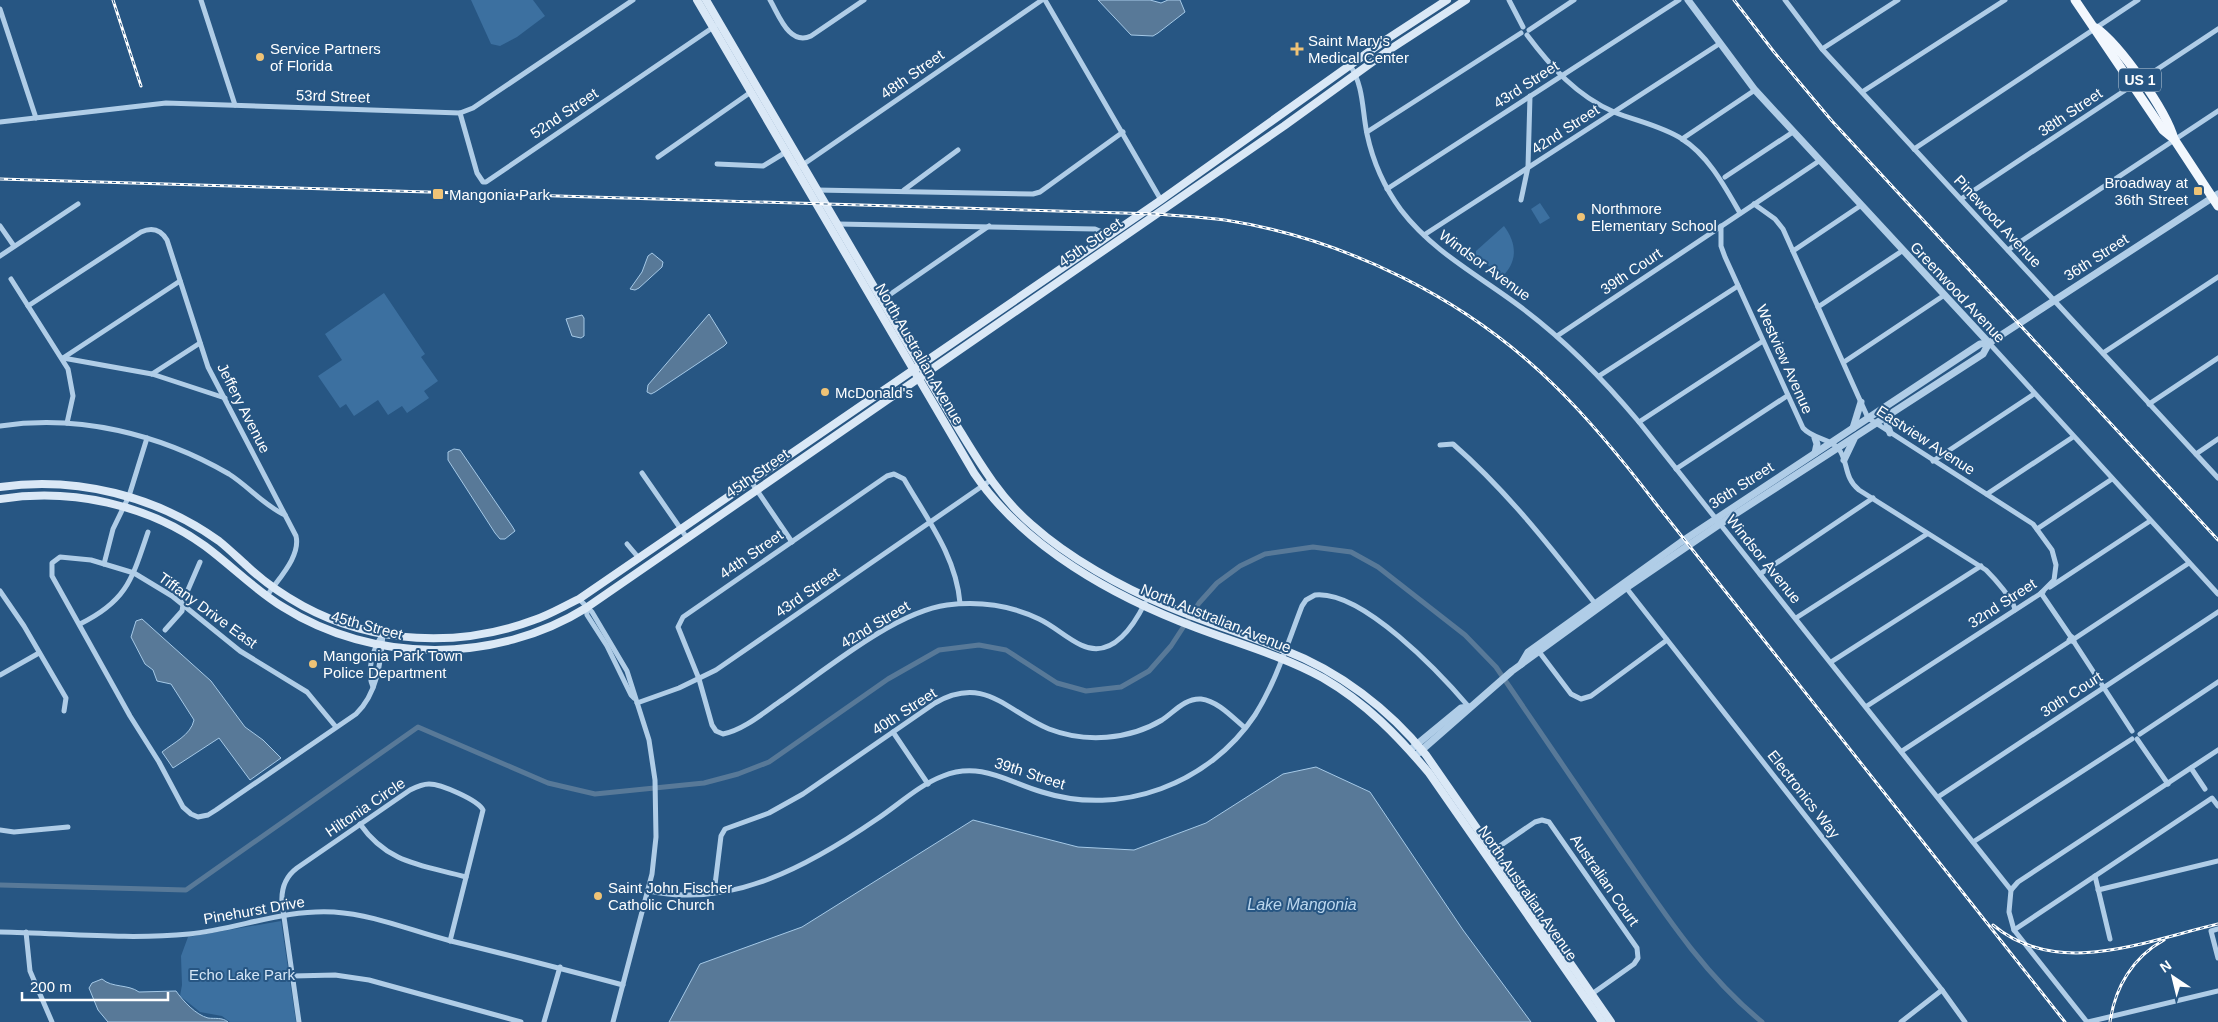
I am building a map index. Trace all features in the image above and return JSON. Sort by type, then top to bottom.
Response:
[{"type":"main road","name":"North Australian Avenue","points":[[697,0],[716,25],[767,111],[799,167],[808,190],[922,375],[991,480],[1033,526],[1088,565],[1148,597],[1202,620],[1284,650],[1327,670],[1360,692],[1390,717],[1419,747],[1489,854],[1588,997],[1602,1022]]},
{"type":"main road","name":"North Australian Avenue","points":[[706,0],[716,25],[751,92],[767,111],[786,152],[818,190],[882,300],[917,367]]},
{"type":"main road","name":"45th Street","points":[[0,487],[22,484],[59,484],[96,488],[129,496],[204,531],[273,587],[319,614],[383,634],[439,638],[484,633],[535,620],[578,599],[1161,200],[1350,65],[1448,0]]},
{"type":"main road","name":"45th Street","points":[[0,499],[61,496],[96,500],[124,506],[157,519],[190,536],[267,596],[315,625],[379,644],[429,651],[477,646],[509,640],[544,629],[586,608],[1276,132],[1355,73],[1466,0]]},
{"type":"main road","name":"US 1","points":[[2075,0],[2095,28],[2101,41],[2136,83],[2163,130],[2174,140],[2215,195],[2218,206]]},
{"type":"main road","name":"North Australian Avenue","points":[[922,375],[983,486],[1010,518],[1036,539],[1099,582],[1176,620],[1281,658],[1323,679],[1356,700],[1387,725],[1413,753],[1489,854]]},
{"type":"main road","name":"North Australian Avenue","points":[[1588,997],[1612,1022]]},
{"type":"street","points":[[201,0],[235,105]]},
{"type":"street","points":[[460,113],[478,104],[633,0]]},
{"type":"street","points":[[770,0],[790,33],[800,38],[811,36],[864,0]]},
{"type":"street","points":[[1043,0],[1123,132],[1161,200]]},
{"type":"street","name":"48th Street","points":[[799,167],[1043,0]]},
{"type":"street","points":[[1509,0],[1522,30],[1528,32],[1561,76],[1590,99],[1614,112],[1682,139],[1712,169],[1740,213]]},
{"type":"street","points":[[1528,32],[1574,0]]},
{"type":"street","name":"43rd Street","points":[[1387,188],[1679,0]]},
{"type":"street","name":"Greenwood Avenue","points":[[1688,0],[1755,90],[2218,594]]},
{"type":"street","points":[[1822,49],[1898,0]]},
{"type":"street","points":[[1862,92],[2005,0]]},
{"type":"street","points":[[1914,148],[2138,0]]},
{"type":"street","name":"Pinewood Avenue","points":[[1787,1],[1822,49],[2218,478]]},
{"type":"street","points":[[0,9],[36,118]]},
{"type":"street","name":"52nd Street","points":[[460,113],[477,173],[483,182],[486,182],[716,25]]},
{"type":"street","name":"38th Street","points":[[1961,199],[2218,29]]},
{"type":"street","points":[[1366,132],[1522,30]]},
{"type":"street","name":"42nd Street","points":[[1424,235],[1719,44]]},
{"type":"street","name":"Windsor Avenue","points":[[1350,65],[1361,86],[1366,132],[1374,161],[1387,188],[1402,211],[1443,254],[1508,297],[1557,336],[1599,376],[1639,422],[2012,890]]},
{"type":"street","points":[[1682,139],[1755,90]]},
{"type":"street","points":[[658,157],[751,92]]},
{"type":"street","points":[[1521,200],[1528,167],[1530,96]]},
{"type":"street","name":"53rd Street","points":[[0,122],[166,102],[460,113]]},
{"type":"street","points":[[2008,250],[2218,111]]},
{"type":"street","points":[[808,190],[904,190],[1033,194],[1040,192],[1123,132]]},
{"type":"street","points":[[1725,177],[1793,132]]},
{"type":"street","points":[[904,190],[958,150]]},
{"type":"street","points":[[717,164],[763,166],[786,152]]},
{"type":"street","name":"39th Court","points":[[1557,336],[1819,161]]},
{"type":"street","name":"36th Street","points":[[1413,753],[1461,708],[1469,707],[1538,650],[1624,585],[1815,453],[1980,344],[1989,343],[2215,195]]},
{"type":"street","points":[[0,256],[78,204]]},
{"type":"street","name":"Eastview Avenue","points":[[1754,204],[1778,222],[1844,362],[1868,418],[1875,425],[2027,519],[2037,528],[2052,550],[2056,565],[2054,580],[2041,593]]},
{"type":"street","points":[[1793,251],[1860,206]]},
{"type":"street","points":[[838,224],[989,226],[1095,230],[1109,235]]},
{"type":"street","points":[[0,226],[14,246]]},
{"type":"street","points":[[882,300],[989,226]]},
{"type":"street","name":"Westview Avenue","points":[[1721,226],[1721,246],[1738,286],[1801,425],[1815,438]]},
{"type":"street","name":"Jeffery Avenue","points":[[28,306],[141,232],[152,229],[165,237],[208,367],[296,536],[297,548],[267,596]]},
{"type":"street","points":[[1818,307],[1902,251]]},
{"type":"street","points":[[2103,353],[2218,277]]},
{"type":"street","points":[[11,279],[63,358],[70,376],[72,391],[72,407],[67,423]]},
{"type":"street","points":[[63,358],[180,281]]},
{"type":"street","points":[[1599,376],[1738,286]]},
{"type":"street","points":[[1844,362],[1943,296]]},
{"type":"street","points":[[1639,422],[1763,341]]},
{"type":"street","points":[[152,374],[200,343]]},
{"type":"street","name":"36th Street","points":[[1718,521],[1854,439],[1983,354],[1989,343]]},
{"type":"street","points":[[63,358],[152,374],[224,398]]},
{"type":"street","points":[[2149,404],[2218,358]]},
{"type":"street","points":[[1933,461],[2034,394]]},
{"type":"street","points":[[1676,469],[1787,396]]},
{"type":"street","points":[[1852,429],[1861,402]]},
{"type":"street","points":[[1890,415],[1887,422],[1890,433]]},
{"type":"street","points":[[0,426],[67,423],[106,428],[147,438],[183,451],[214,466],[248,487],[285,515]]},
{"type":"street","points":[[1987,494],[2073,437]]},
{"type":"street","points":[[104,564],[113,528],[129,496],[147,438]]},
{"type":"street","points":[[1815,438],[1831,443],[1838,449],[1844,460],[1849,479],[1854,486],[1927,534],[1981,566],[2012,599],[2015,610]]},
{"type":"street","points":[[1815,438],[1817,444],[1815,453]]},
{"type":"street","points":[[1844,460],[1854,439]]},
{"type":"street","points":[[2196,454],[2218,439]]},
{"type":"street","points":[[1440,445],[1453,444],[1490,479],[1520,512],[1596,606]]},
{"type":"street","points":[[642,473],[687,538]]},
{"type":"street","name":"44th Street","points":[[699,679],[678,631],[678,624],[683,617],[890,474],[898,474],[904,479],[929,523]]},
{"type":"street","points":[[2037,528],[2112,479]]},
{"type":"street","points":[[750,480],[792,542]]},
{"type":"street","name":"43rd Street","points":[[636,700],[699,679],[991,480]]},
{"type":"street","points":[[1760,574],[1872,498]]},
{"type":"street","name":"32nd Street","points":[[1867,706],[2150,521]]},
{"type":"street","points":[[929,523],[953,565],[960,603]]},
{"type":"street","points":[[148,532],[134,573],[123,594],[98,615],[80,624],[183,807],[194,816],[202,817],[212,813],[361,709],[373,687],[370,680],[383,634]]},
{"type":"street","points":[[1796,618],[1927,534]]},
{"type":"street","points":[[627,544],[638,557]]},
{"type":"street","name":"Tiffany Drive East","points":[[80,624],[50,570],[54,560],[63,556],[104,564],[134,573],[172,596],[240,651],[307,692],[336,727]]},
{"type":"street","points":[[165,630],[182,612],[184,600],[200,562]]},
{"type":"street","points":[[1902,751],[2189,563]]},
{"type":"street","points":[[1831,662],[1981,566]]},
{"type":"street","name":"Electronics Way","points":[[1624,585],[1942,990],[1965,1022]]},
{"type":"street","points":[[0,591],[66,698],[64,711]]},
{"type":"street","points":[[2041,593],[2132,731],[2137,731],[2136,737],[2168,784]]},
{"type":"street","points":[[1281,658],[1306,600],[1318,594],[1333,597],[1354,606],[1396,636],[1438,672],[1469,707]]},
{"type":"street","name":"42nd Street","points":[[699,679],[713,728],[719,733],[728,733],[754,719],[900,620],[929,608],[960,603],[988,604],[1012,608],[1040,619],[1078,644],[1094,648],[1108,647],[1122,638],[1148,597]]},
{"type":"street","points":[[578,599],[592,612],[620,657],[631,683],[649,740],[655,780],[656,838],[649,891],[613,1022]]},
{"type":"street","points":[[586,608],[587,615],[607,646],[630,695],[636,700]]},
{"type":"street","name":"30th Court","points":[[1938,797],[2218,612]]},
{"type":"street","points":[[1538,650],[1571,694],[1581,699],[1591,696],[1667,640]]},
{"type":"street","points":[[0,675],[40,653]]},
{"type":"street","points":[[620,657],[621,674]]},
{"type":"street","name":"39th Street","points":[[649,891],[682,896],[714,893],[770,879],[805,864],[838,846],[928,784],[954,772],[975,770],[992,773],[1029,788],[1057,796],[1090,800],[1134,797],[1162,789],[1195,772],[1225,750],[1245,728],[1262,702],[1281,658]]},
{"type":"street","points":[[1973,842],[2218,682]]},
{"type":"street","name":"40th Street","points":[[714,893],[721,836],[725,829],[788,803],[942,699],[970,692],[995,697],[1048,729],[1082,737],[1111,737],[1140,730],[1160,721],[1184,703],[1199,699],[1212,703],[1245,728]]},
{"type":"street","points":[[893,732],[928,784]]},
{"type":"street","points":[[2218,750],[2018,882],[2012,890],[2009,912],[2014,930],[2087,1022],[2218,991]]},
{"type":"street","points":[[2191,768],[2205,789]]},
{"type":"street","name":"Hiltonia Circle","points":[[299,1022],[282,891],[291,873],[410,790],[421,785],[436,785],[476,802],[483,810],[450,940]]},
{"type":"street","points":[[2014,930],[2212,798],[2218,806]]},
{"type":"street","name":"Australian Court","points":[[1489,854],[1535,822],[1546,821],[1552,825],[1592,882],[1639,955],[1634,964],[1588,997]]},
{"type":"street","points":[[360,824],[377,846],[390,855],[466,877]]},
{"type":"street","points":[[0,830],[14,832],[68,827]]},
{"type":"street","points":[[2098,890],[2218,861]]},
{"type":"street","points":[[2095,876],[2110,939]]},
{"type":"street","name":"Pinehurst Drive","points":[[0,932],[170,935],[209,931],[284,915],[331,912],[366,916],[623,985]]},
{"type":"street","points":[[2218,929],[2211,931],[2218,958]]},
{"type":"street","points":[[26,932],[30,971],[52,1022]]},
{"type":"street","points":[[544,1022],[560,967]]},
{"type":"street","points":[[293,976],[328,975],[360,978],[521,1022]]},
{"type":"street","points":[[1901,1022],[1942,990]]},
{"type":"green space","points":[[471,0],[533,0],[545,16],[517,37],[500,46],[491,44]]},
{"type":"green space","points":[[1540,203],[1550,218],[1540,224],[1531,209]]},
{"type":"green space","points":[[1504,226],[1511,239],[1514,252],[1511,265],[1502,277],[1476,255],[1476,251]]},
{"type":"green space","points":[[384,293],[425,354],[421,357],[438,381],[424,391],[429,398],[407,413],[402,406],[388,415],[378,400],[354,416],[346,404],[340,408],[318,376],[342,360],[325,334]]},
{"type":"green space","name":"Echo Lake Park","points":[[281,921],[296,1022],[230,1022],[222,1016],[200,1012],[180,996],[182,985],[181,956],[188,937]]},
{"type":"water","points":[[1098,0],[1150,0],[1161,3],[1168,0],[1180,0],[1185,12],[1153,36],[1131,35]]},
{"type":"water","points":[[652,253],[663,262],[662,267],[639,288],[635,290],[630,289],[642,272],[648,256]]},
{"type":"water","points":[[709,314],[727,343],[655,392],[651,394],[647,392],[648,385]]},
{"type":"water","points":[[582,315],[584,318],[584,336],[581,338],[572,336],[566,319]]},
{"type":"water","points":[[454,449],[460,450],[515,531],[505,539],[500,539],[495,533],[448,460],[448,452]]},
{"type":"water","points":[[142,619],[211,681],[245,727],[263,740],[281,758],[250,780],[219,738],[173,768],[162,752],[189,730],[194,720],[171,684],[157,681],[153,670],[145,664],[131,637],[136,621]]},
{"type":"water","name":"Lake Mangonia","points":[[1316,767],[1370,792],[1463,930],[1531,1022],[669,1022],[700,964],[802,927],[973,820],[1078,847],[1134,850],[1206,823],[1283,774]]},
{"type":"water","points":[[102,979],[110,984],[139,992],[176,991],[199,1014],[228,1022],[108,1022],[98,1010],[89,988],[92,983]]},
{"type":"waterway","points":[[0,885],[186,890],[418,727],[548,783],[595,794],[704,783],[738,774],[769,762],[888,679],[939,650],[979,645],[1006,650],[1057,683],[1086,691],[1121,687],[1149,671],[1171,646],[1199,603],[1217,583],[1240,566],[1265,554],[1313,547],[1351,552],[1378,567],[1465,635],[1496,667],[1685,941],[1721,984],[1762,1022]]},
{"type":"railway","points":[[113,0],[141,86]]},
{"type":"railway","points":[[1734,0],[1774,52],[1832,121],[2218,540]]},
{"type":"railway","points":[[0,179],[1156,214],[1225,220],[1270,229],[1315,242],[1359,258],[1402,277],[1444,300],[1483,326],[1520,354],[1582,413],[1633,474],[2065,1022]]},
{"type":"railway","points":[[1993,925],[2018,941],[2045,950],[2074,953],[2132,946],[2218,924]]},
{"type":"railway","points":[[2110,1022],[2116,997],[2127,974],[2143,955],[2164,940]]},
{"type":"place","name":"Saint Mary's Medical Center","points":[[1297,49]]},
{"type":"place","name":"Service Partners of Florida","points":[[260,57]]},
{"type":"place","name":"Broadway at 36th Street","points":[[2198,191]]},
{"type":"place","name":"Mangonia Park","points":[[438,194]]},
{"type":"place","name":"Northmore Elementary School","points":[[1581,217]]},
{"type":"place","name":"McDonald's","points":[[825,392]]},
{"type":"place","name":"Mangonia Park Town Police Department","points":[[313,664]]},
{"type":"place","name":"Saint John Fischer Catholic Church","points":[[598,896]]}]
